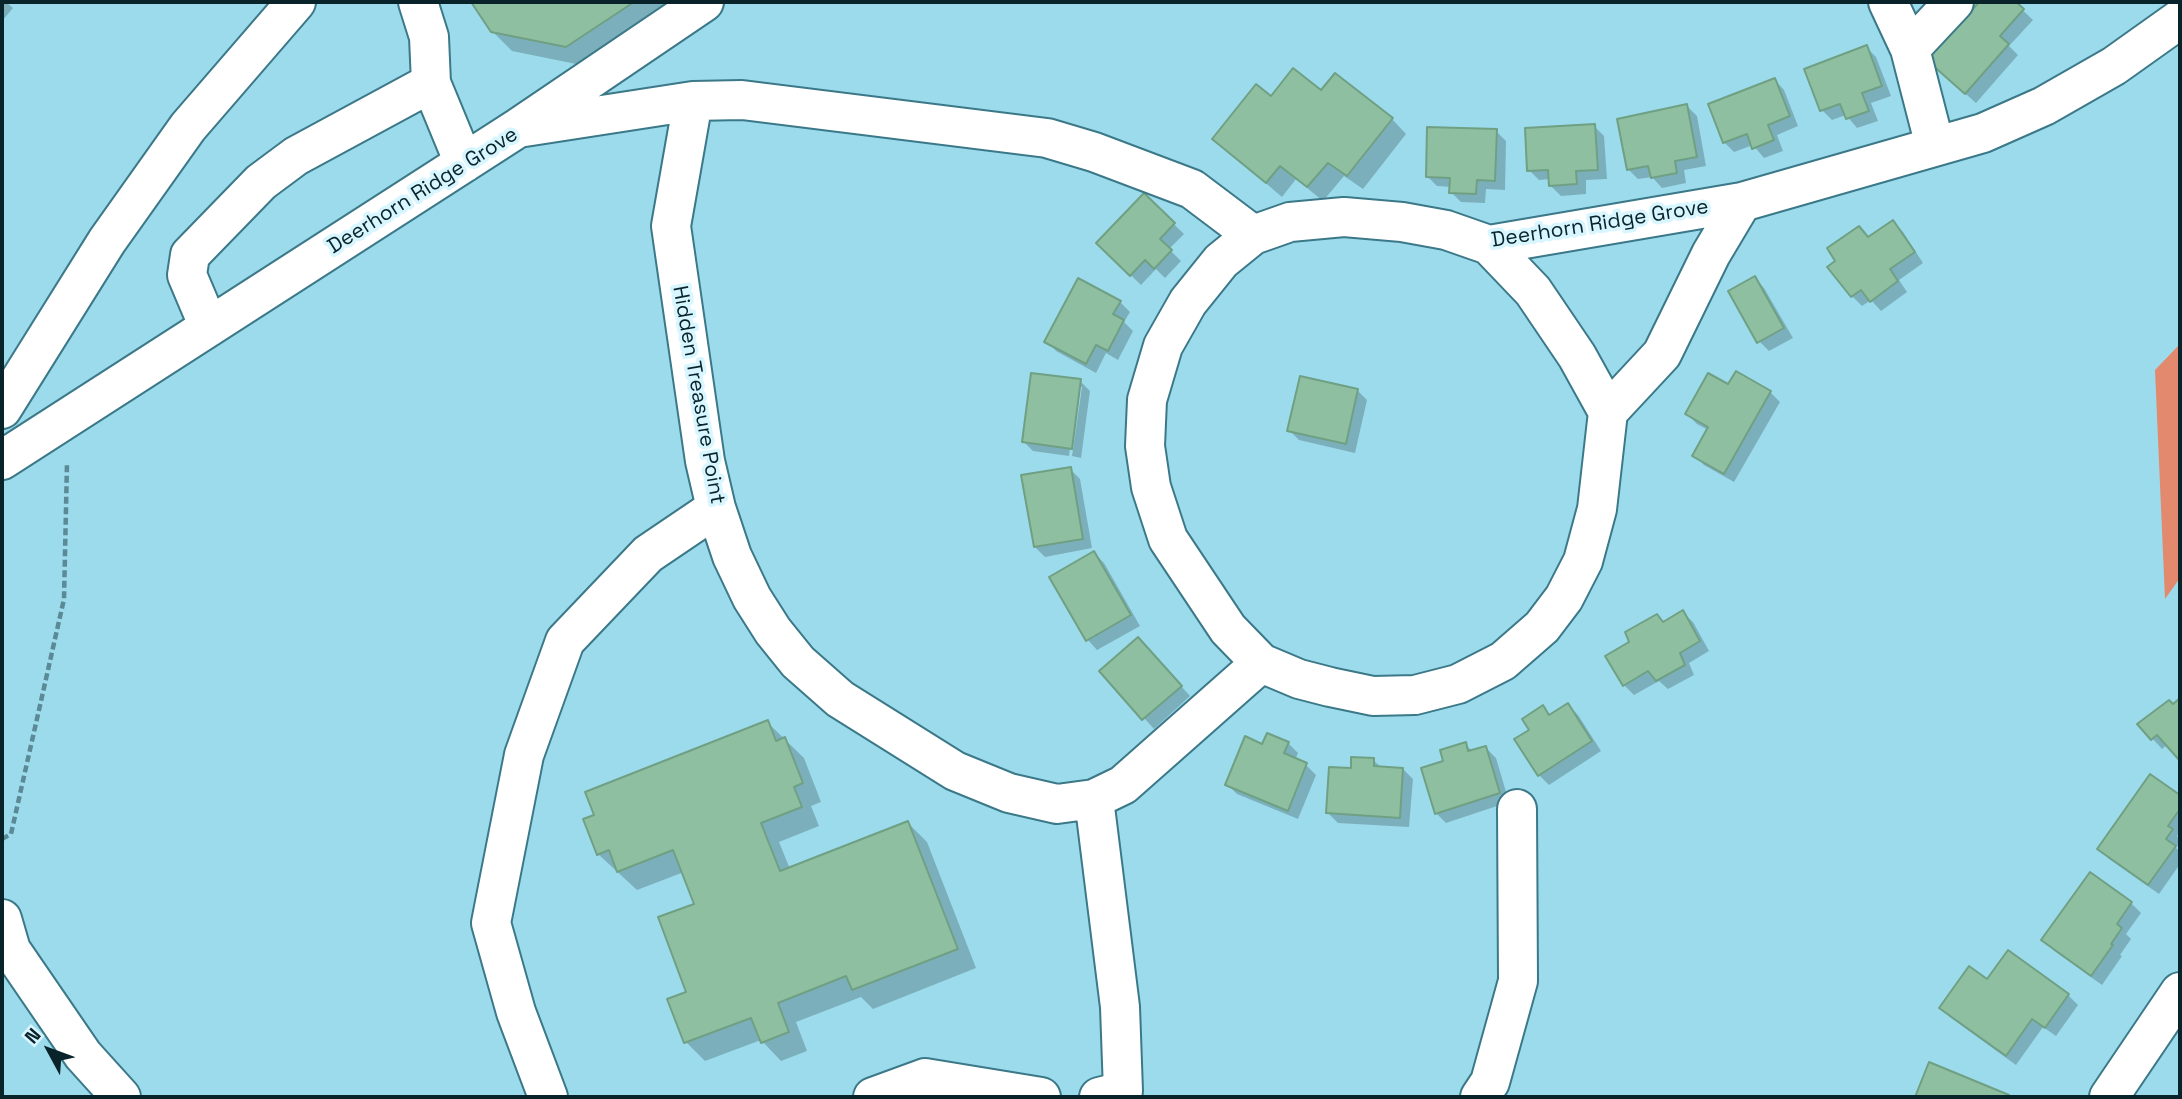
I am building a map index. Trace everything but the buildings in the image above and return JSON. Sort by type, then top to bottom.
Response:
[{"type":"street","points":[[2,409],[107,241],[181,138],[296,2]]},
{"type":"street","points":[[418,2],[429,37],[431,83],[464,163]]},
{"type":"street","points":[[518,128],[704,2]]},
{"type":"street","points":[[1888,2],[1910,49],[1935,146]]},
{"type":"street","points":[[1910,49],[1954,2]]},
{"type":"street","name":"Deerhorn Ridge Grove","points":[[1742,202],[1711,254],[1662,354],[1608,412],[1597,509],[1583,561],[1564,598],[1542,627],[1503,661],[1458,684],[1415,695],[1373,696],[1299,679],[1261,663],[1228,629],[1168,539],[1151,487],[1146,446],[1147,400],[1163,346],[1188,302],[1221,261],[1253,235],[1290,222],[1343,217],[1402,222],[1446,230],[1489,245],[1742,202],[1983,133],[2044,106],[2114,66],[2180,19]]},
{"type":"street","points":[[209,327],[187,275],[190,256],[261,182],[296,156],[431,83]]},
{"type":"street","name":"Deerhorn Ridge Grove","points":[[2,460],[518,128],[693,102],[742,100],[1047,138],[1094,152],[1192,189],[1253,235]]},
{"type":"street","name":"Hidden Treasure Point","points":[[693,102],[671,226],[698,415],[716,508],[732,556],[752,598],[773,631],[798,662],[841,699],[956,771],[1009,793],[1056,804],[1094,799],[1123,785],[1261,663]]},
{"type":"street","points":[[1489,245],[1533,291],[1577,356],[1608,412]]},
{"type":"street","points":[[548,1097],[516,1012],[491,923],[524,755],[565,641],[648,554],[716,508]]},
{"type":"street","points":[[1094,799],[1119,1007],[1115,1095]]},
{"type":"street","points":[[1480,1097],[1490,1082],[1518,981],[1517,809]]},
{"type":"street","points":[[2,919],[11,950],[83,1055],[121,1097]]},
{"type":"street","points":[[2109,1097],[2180,992]]},
{"type":"street","points":[[873,1097],[925,1078],[1041,1097]]},
{"type":"path","points":[[2,839],[11,834],[64,599],[68,417]]},
{"type":"shaded area","points":[[2180,344],[2180,578],[2165,599],[2155,370]]}]
